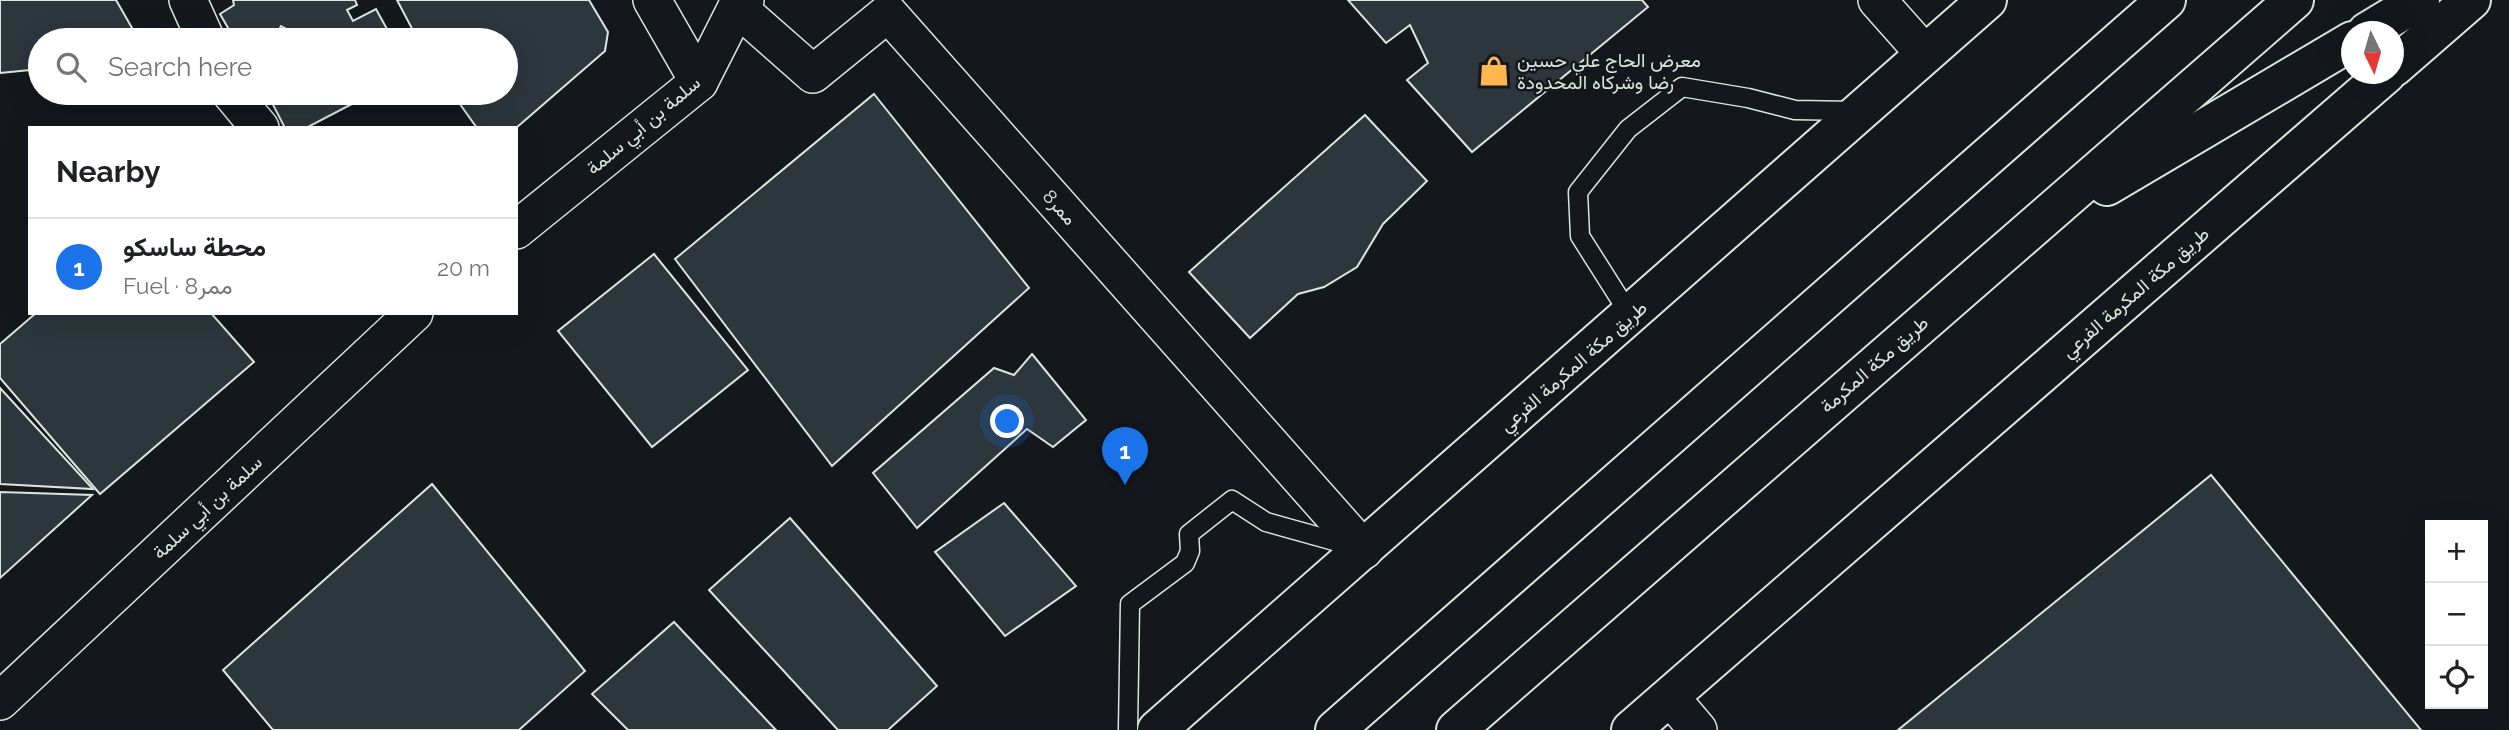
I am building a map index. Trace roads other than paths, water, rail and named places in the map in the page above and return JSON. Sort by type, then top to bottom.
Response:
[{"type":"main road","name":"طريق مكة المكرمة الفرعي","points":[[1157,730],[1987,0]]},
{"type":"main road","points":[[1335,730],[2166,0]]},
{"type":"main road","name":"طريق مكة المكرمة","points":[[1455,730],[2294,0]]},
{"type":"main road","points":[[2385,21],[2420,0]]},
{"type":"main road","points":[[2404,58],[2471,0]]},
{"type":"main road","points":[[2020,236],[2341,47]]},
{"type":"main road","name":"طريق مكة المكرمة الفرعي","points":[[1631,730],[2375,84]]},
{"type":"street","points":[[188,0],[201,28]]},
{"type":"street","points":[[652,0],[699,82]]},
{"type":"street","points":[[1877,0],[1925,54]]},
{"type":"street","name":"سلمة بن أبي سلمة","points":[[518,228],[699,82],[741,4]]},
{"type":"street","name":"ممر8","points":[[741,4],[813,74],[888,13],[1364,550]]},
{"type":"street","points":[[241,105],[258,126]]},
{"type":"street","name":"سلمة بن أبي سلمة","points":[[0,701],[412,315]]},
{"type":"street","points":[[1670,697],[1698,730]]},
{"type":"lane","points":[[1630,315],[1580,236],[1578,192],[1628,129],[1682,87],[1748,98],[1795,110],[1861,111]]},
{"type":"lane","points":[[1128,730],[1130,604],[1185,563],[1190,551],[1189,534],[1231,500],[1266,522],[1364,550]]},
{"type":"place","name":"معرض الحاج علي حسين رضا وشركاه المحدودة","points":[[1494,71]]},
{"type":"place","name":"محطة ساسكو","points":[[1125,485]]}]
